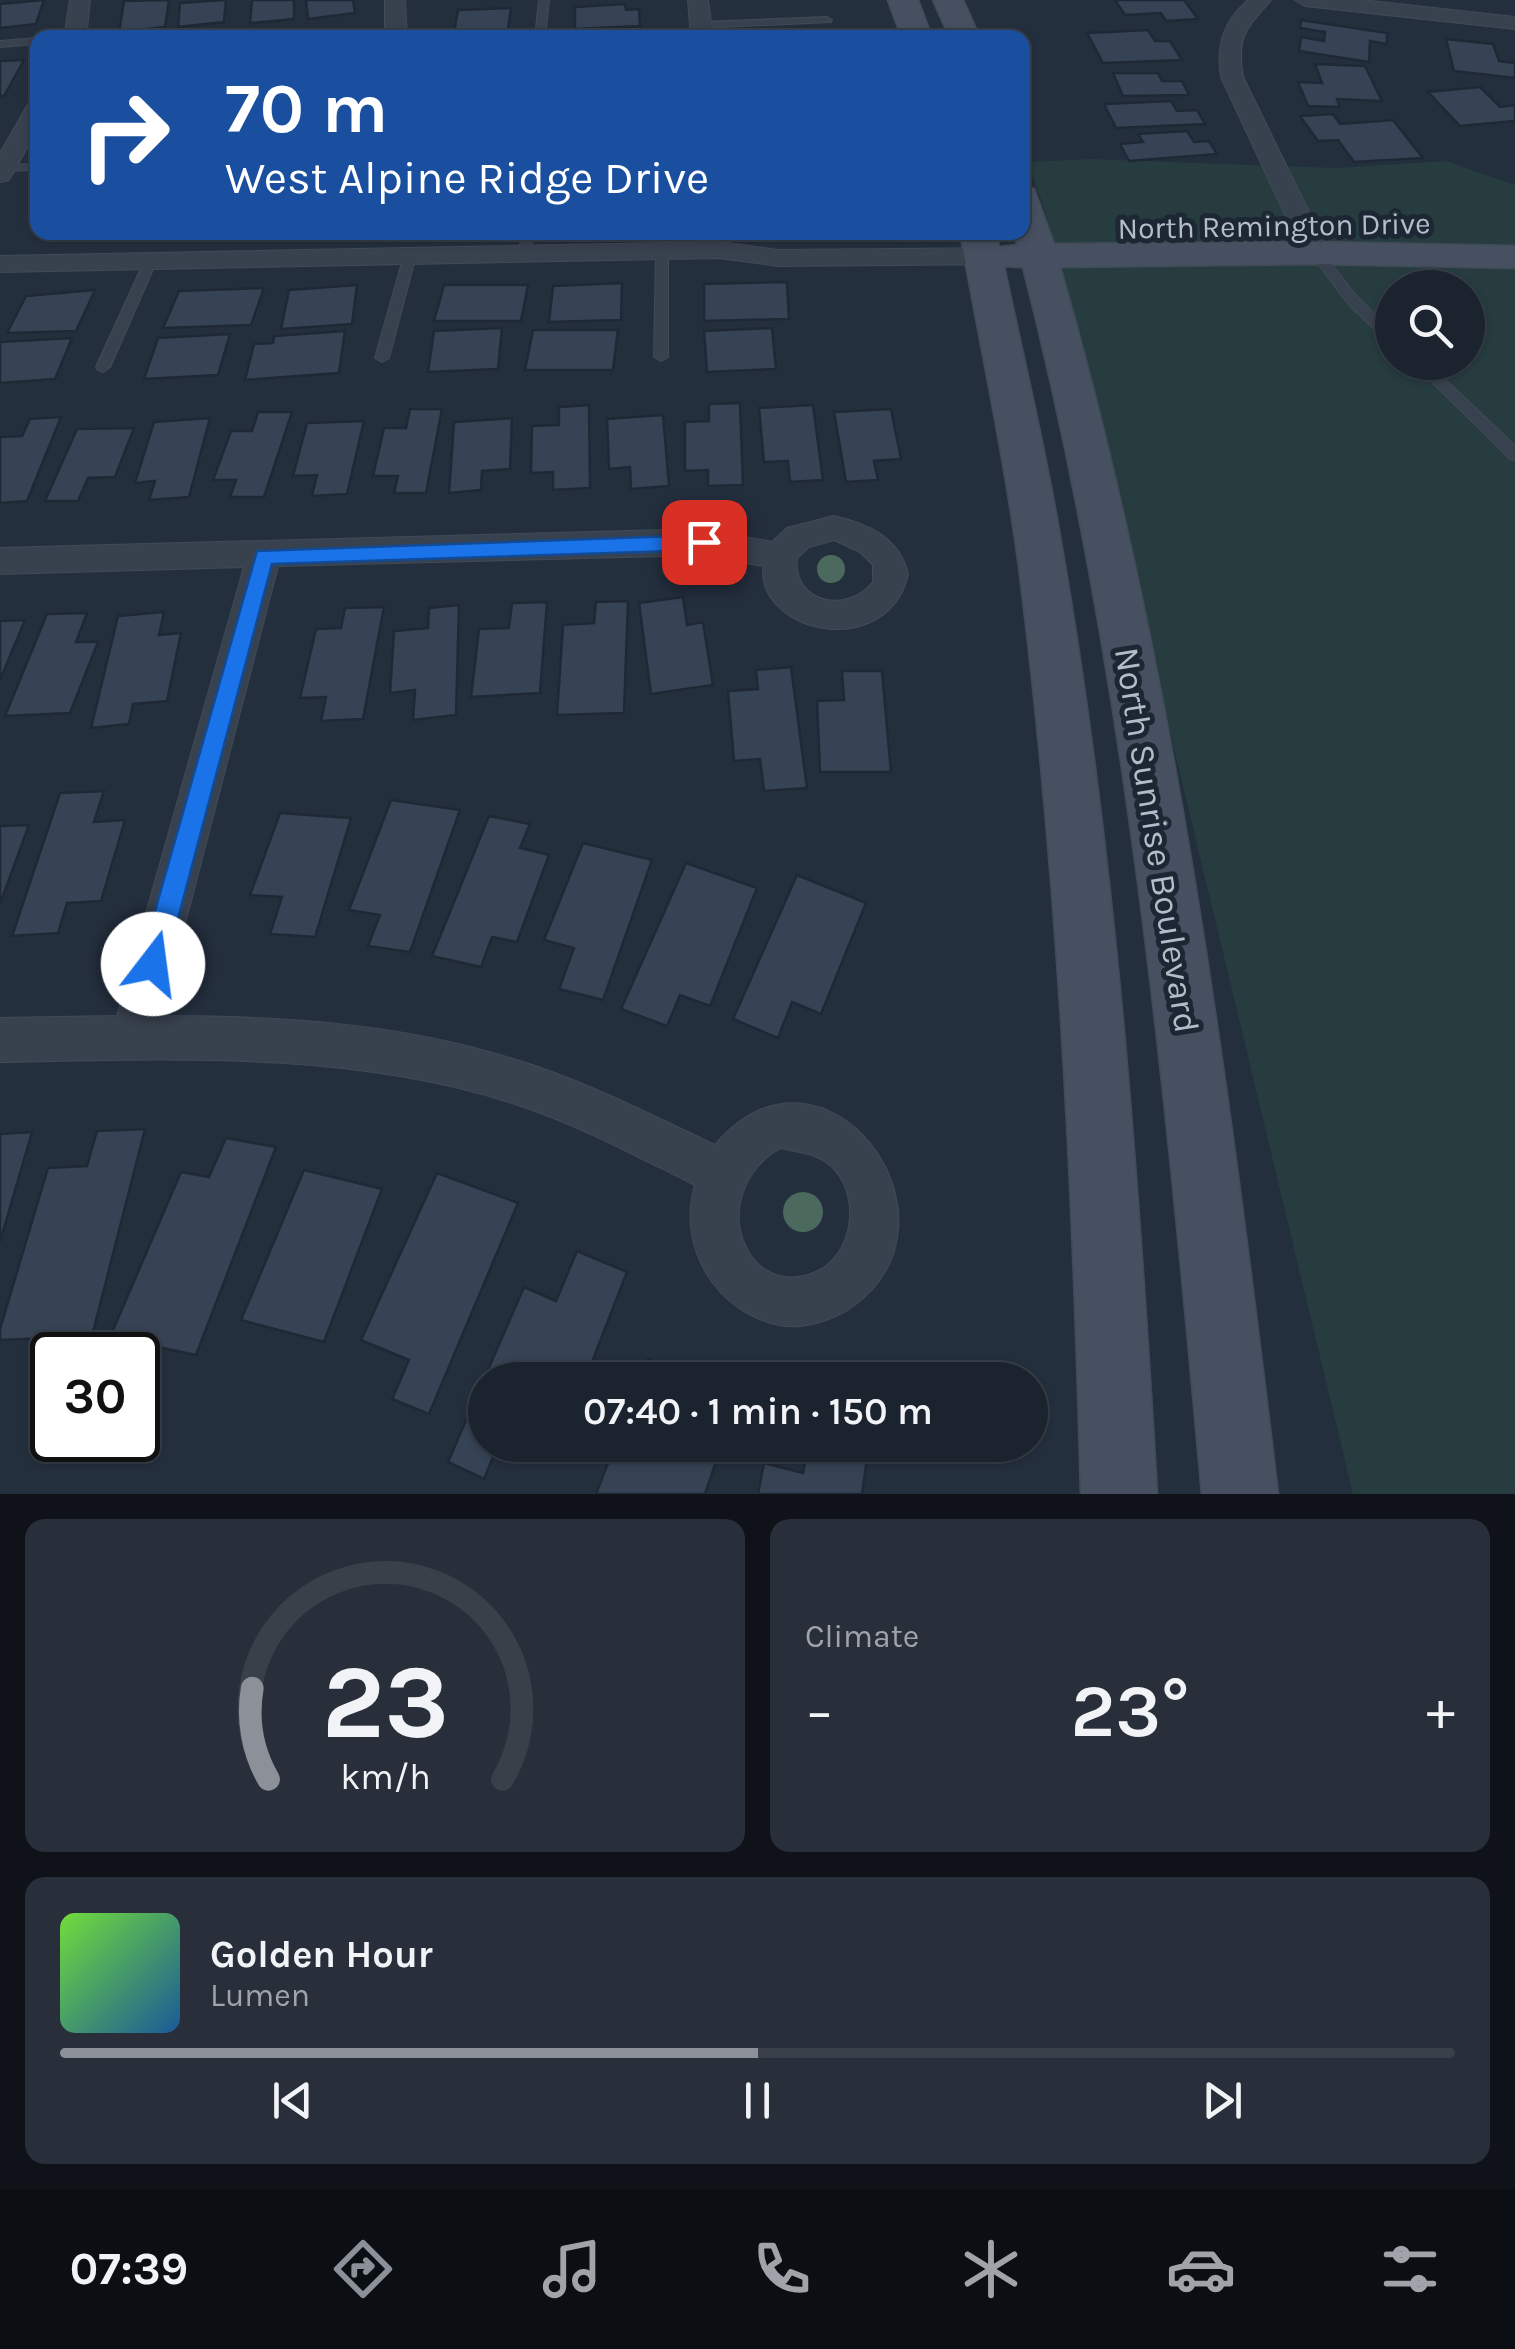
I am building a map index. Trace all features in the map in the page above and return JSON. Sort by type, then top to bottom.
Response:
[{"type":"street","points":[[76,30],[80,0]]},
{"type":"street","points":[[395,0],[396,30]]},
{"type":"street","points":[[698,0],[702,30]]},
{"type":"street","points":[[903,0],[914,30]]},
{"type":"street","points":[[948,0],[961,30]]},
{"type":"street","points":[[1261,0],[1230,33],[1226,50],[1232,77],[1310,239]]},
{"type":"street","points":[[1305,0],[1515,22]]},
{"type":"street","points":[[1,170],[30,120]]},
{"type":"street","name":"North Remington Drive","points":[[1310,239],[1465,223],[1515,227]]},
{"type":"street","name":"North Remington Drive","points":[[1030,236],[1310,239],[1515,257]]},
{"type":"street","points":[[0,264],[151,260],[347,244],[410,255],[527,243],[662,251],[719,241],[778,258],[965,240]]},
{"type":"street","name":"North Sunrise Boulevard","points":[[1007,240],[1089,978],[1119,1494]]},
{"type":"street","name":"North Sunrise Boulevard","points":[[1009,240],[1074,384],[1113,561],[1147,746],[1184,1008],[1240,1494]]},
{"type":"street","points":[[0,561],[704,542],[780,556]]},
{"type":"street","points":[[133,1038],[264,556]]},
{"type":"street","points":[[0,1040],[133,1038],[354,1045],[486,1072],[612,1120],[721,1174]]},
{"type":"lane","points":[[541,30],[544,0]]},
{"type":"lane","points":[[723,30],[827,20]]},
{"type":"lane","points":[[0,44],[30,42]]},
{"type":"lane","points":[[1,170],[30,168]]},
{"type":"lane","points":[[1310,239],[1354,302],[1375,322]]},
{"type":"lane","points":[[661,357],[662,251]]},
{"type":"lane","points":[[382,358],[410,255]]},
{"type":"lane","points":[[103,368],[151,260]]},
{"type":"lane","points":[[1437,380],[1515,455]]},
{"type":"green space","points":[[1091,159],[1335,168],[1446,161],[1515,185],[1515,1494],[1353,1494],[1045,211],[1030,162]]},
{"type":"building","points":[[44,0],[36,24],[0,28],[0,4]]},
{"type":"building","points":[[169,0],[165,27],[119,30],[124,1]]},
{"type":"building","points":[[226,0],[224,22],[178,27],[180,3]]},
{"type":"building","points":[[252,0],[294,0],[294,19],[250,23]]},
{"type":"building","points":[[306,0],[353,0],[355,13],[308,19]]},
{"type":"building","points":[[1115,0],[1184,0],[1198,19],[1166,21],[1161,13],[1125,15]]},
{"type":"building","points":[[625,4],[626,10],[639,9],[640,26],[575,29],[575,7]]},
{"type":"building","points":[[511,8],[508,30],[454,30],[458,10]]},
{"type":"building","points":[[1301,20],[1387,33],[1387,44],[1370,41],[1369,62],[1299,51],[1301,37],[1324,41],[1325,32],[1300,28]]},
{"type":"building","points":[[1148,30],[1155,41],[1170,41],[1182,60],[1103,63],[1087,33]]},
{"type":"building","points":[[1446,39],[1493,44],[1499,61],[1515,63],[1515,78],[1454,71]]},
{"type":"building","points":[[24,60],[4,96],[0,96],[0,61]]},
{"type":"building","points":[[1315,64],[1365,66],[1382,101],[1337,99],[1340,107],[1308,106],[1298,82],[1322,83]]},
{"type":"building","points":[[1113,73],[1158,73],[1162,81],[1182,81],[1189,95],[1123,96]]},
{"type":"building","points":[[1480,87],[1500,107],[1515,105],[1515,121],[1460,126],[1428,92]]},
{"type":"building","points":[[1171,101],[1177,111],[1197,110],[1205,124],[1116,128],[1104,104]]},
{"type":"building","points":[[1333,114],[1340,124],[1393,120],[1423,158],[1354,162],[1338,140],[1318,141],[1300,116]]},
{"type":"building","points":[[1187,131],[1194,142],[1209,141],[1217,154],[1129,161],[1120,144],[1143,142],[1138,134]]},
{"type":"building","points":[[787,282],[789,319],[704,321],[704,284]]},
{"type":"building","points":[[622,283],[621,320],[549,322],[553,286]]},
{"type":"building","points":[[357,285],[352,324],[281,329],[289,290]]},
{"type":"building","points":[[444,285],[528,285],[521,321],[434,321]]},
{"type":"building","points":[[264,288],[251,325],[163,328],[179,291]]},
{"type":"building","points":[[95,290],[76,331],[7,333],[26,296]]},
{"type":"building","points":[[502,328],[498,369],[428,372],[434,331]]},
{"type":"building","points":[[772,328],[776,369],[707,372],[704,331]]},
{"type":"building","points":[[533,330],[618,330],[613,370],[525,370]]},
{"type":"building","points":[[345,331],[339,373],[245,380],[254,344],[273,343],[274,336]]},
{"type":"building","points":[[230,334],[218,375],[144,379],[158,338]]},
{"type":"building","points":[[72,338],[55,379],[0,383],[0,342]]},
{"type":"building","points":[[740,403],[743,485],[708,486],[708,470],[685,471],[685,422],[709,421],[709,404]]},
{"type":"building","points":[[589,405],[590,488],[553,490],[553,472],[531,473],[532,426],[559,425],[559,407]]},
{"type":"building","points":[[813,405],[823,480],[790,482],[788,461],[764,462],[759,408]]},
{"type":"building","points":[[410,409],[442,409],[426,493],[394,493],[398,476],[373,476],[384,428],[406,428]]},
{"type":"building","points":[[891,409],[901,459],[874,461],[878,480],[846,482],[834,412]]},
{"type":"building","points":[[258,412],[292,412],[264,497],[230,497],[236,480],[213,480],[231,431],[252,431]]},
{"type":"building","points":[[663,415],[669,486],[631,489],[630,467],[609,469],[607,419]]},
{"type":"building","points":[[61,417],[27,501],[0,503],[0,437],[22,436],[30,419]]},
{"type":"building","points":[[210,418],[189,497],[149,500],[155,481],[135,483],[154,422]]},
{"type":"building","points":[[512,418],[510,469],[482,471],[481,490],[449,493],[454,422]]},
{"type":"building","points":[[364,421],[347,494],[312,496],[317,475],[293,476],[307,423]]},
{"type":"building","points":[[134,428],[115,477],[88,478],[78,501],[45,501],[77,429]]},
{"type":"building","points":[[683,597],[687,625],[703,622],[713,685],[651,694],[639,603]]},
{"type":"building","points":[[628,601],[624,713],[557,715],[563,625],[594,623],[596,602]]},
{"type":"building","points":[[547,602],[540,693],[471,697],[479,629],[509,628],[512,603]]},
{"type":"building","points":[[459,605],[456,715],[413,720],[415,690],[390,693],[394,631],[428,628],[429,608]]},
{"type":"building","points":[[384,607],[363,719],[321,721],[326,697],[300,698],[316,629],[341,628],[345,608]]},
{"type":"building","points":[[164,612],[159,635],[181,633],[167,701],[133,704],[129,724],[91,728],[118,616]]},
{"type":"building","points":[[87,613],[76,642],[98,642],[70,713],[5,716],[47,614]]},
{"type":"building","points":[[25,620],[0,680],[0,621]]},
{"type":"building","points":[[791,667],[807,788],[764,791],[760,759],[734,761],[728,691],[758,689],[756,670]]},
{"type":"building","points":[[842,671],[882,671],[891,772],[820,772],[817,701],[844,700]]},
{"type":"building","points":[[104,791],[94,822],[125,820],[101,901],[67,903],[58,933],[12,936],[60,793]]},
{"type":"building","points":[[391,800],[460,810],[410,952],[368,946],[380,915],[349,910]]},
{"type":"building","points":[[280,813],[351,818],[315,937],[270,934],[282,897],[250,895]]},
{"type":"building","points":[[489,816],[530,824],[520,848],[549,855],[517,942],[492,937],[481,967],[432,956]]},
{"type":"building","points":[[29,825],[0,904],[0,826]]},
{"type":"building","points":[[583,843],[652,860],[603,1000],[559,989],[574,948],[544,940]]},
{"type":"building","points":[[686,863],[757,888],[710,1006],[680,995],[667,1026],[621,1009]]},
{"type":"building","points":[[797,875],[866,903],[821,1014],[792,1002],[778,1038],[733,1019]]},
{"type":"building","points":[[145,1129],[93,1332],[30,1332],[30,1339],[0,1340],[48,1168],[87,1166],[97,1131]]},
{"type":"building","points":[[32,1132],[0,1242],[0,1134]]},
{"type":"building","points":[[226,1138],[276,1147],[196,1355],[160,1347],[160,1332],[112,1332],[181,1172],[209,1177]]},
{"type":"building","points":[[304,1170],[382,1189],[324,1342],[241,1320]]},
{"type":"building","points":[[437,1173],[518,1203],[429,1414],[392,1399],[409,1360],[361,1340]]},
{"type":"building","points":[[577,1251],[627,1272],[592,1362],[491,1362],[524,1287],[556,1301]]},
{"type":"building","points":[[468,1416],[468,1462],[491,1462],[484,1479],[448,1462]]},
{"type":"building","points":[[608,1462],[716,1462],[705,1494],[596,1494]]},
{"type":"building","points":[[805,1462],[867,1462],[862,1494],[758,1494],[764,1463],[803,1473]]},
{"type":"route","points":[[153,964],[264,556],[540,544],[704,542]]}]
